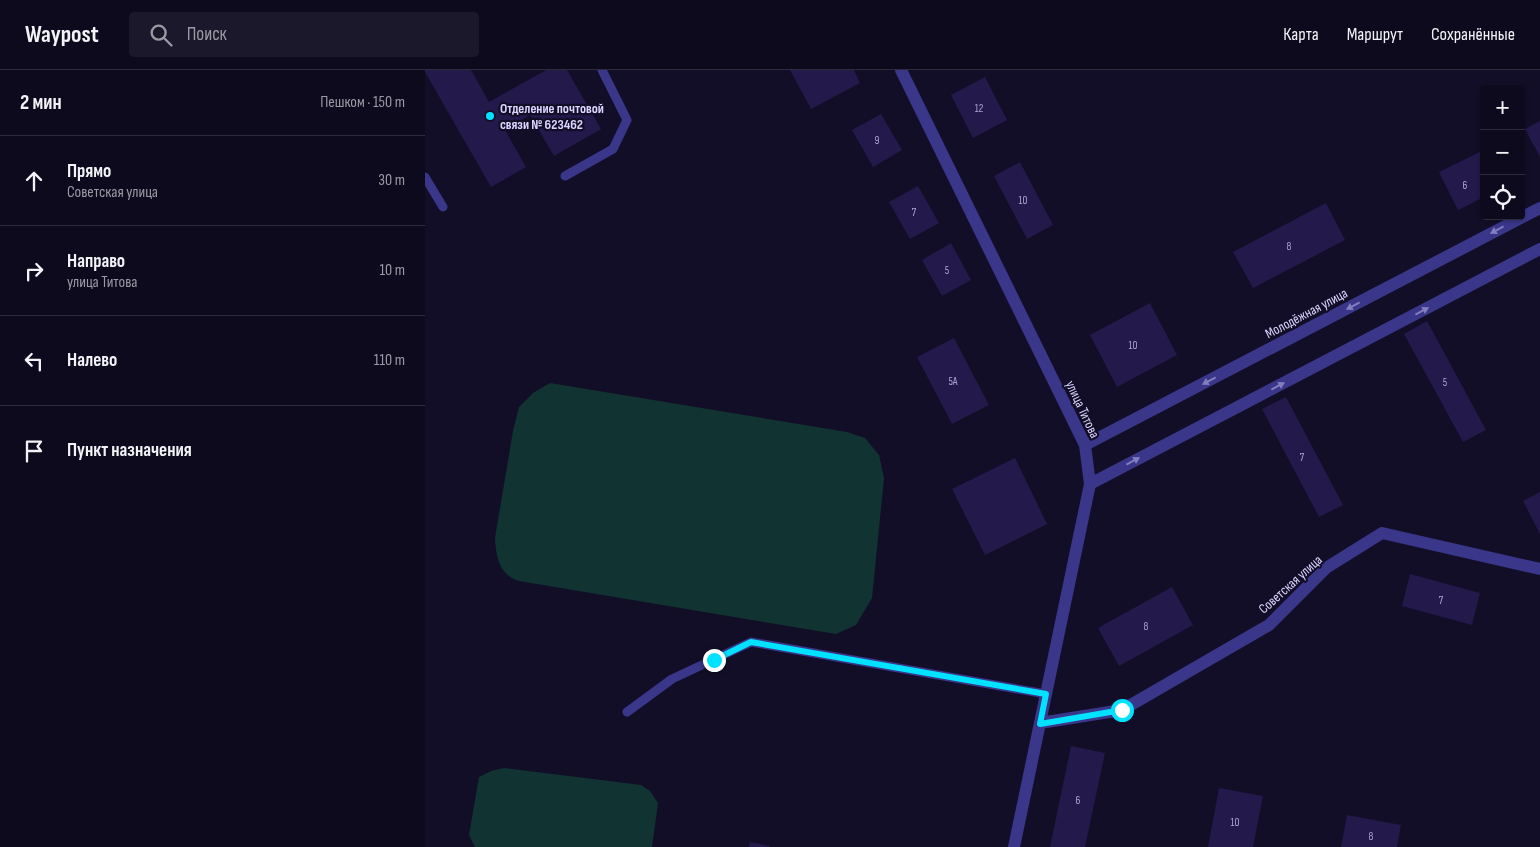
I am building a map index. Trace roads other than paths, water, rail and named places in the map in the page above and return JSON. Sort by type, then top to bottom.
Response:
[{"type":"street","name":"улица Титова","points":[[901,70],[1085,445],[1090,484],[1014,847]]},
{"type":"street","name":"Молодёжная улица","points":[[1085,445],[1540,208]]},
{"type":"street","points":[[1090,484],[1540,249]]},
{"type":"street","name":"Советская улица","points":[[1040,724],[1122,710],[1269,625],[1326,568],[1382,533],[1540,569]]},
{"type":"lane","points":[[565,176],[613,149],[627,120],[603,70]]},
{"type":"lane","points":[[425,177],[443,207]]},
{"type":"lane","points":[[627,712],[672,679],[751,642],[1046,694]]},
{"type":"place","name":"Отделение почтовой связи № 623462","points":[[490,116]]}]
